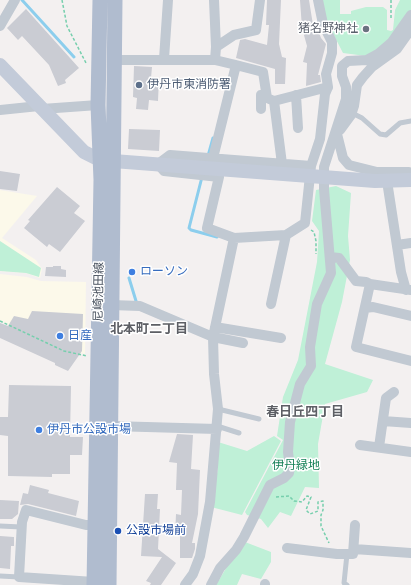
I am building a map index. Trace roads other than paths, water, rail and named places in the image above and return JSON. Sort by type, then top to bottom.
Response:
[{"type":"main road","name":"尼崎池田線","points":[[100,0],[98,105],[107,161],[111,305],[109,585]]},
{"type":"main road","name":"尼崎池田線","points":[[94,583],[98,359],[107,161],[115,60],[115,0]]},
{"type":"street","points":[[0,26],[15,0]]},
{"type":"street","points":[[164,59],[168,0]]},
{"type":"street","points":[[214,0],[216,47],[215,60]]},
{"type":"street","points":[[216,47],[234,35],[256,30],[260,0]]},
{"type":"street","points":[[311,166],[170,155],[164,164],[164,171],[219,178],[207,228],[234,238],[286,235],[304,224],[311,166],[320,139],[325,94],[328,87],[326,74],[332,53],[332,42],[323,24],[318,0]]},
{"type":"street","points":[[211,585],[220,568],[236,550],[244,537],[270,485],[284,478],[289,473],[290,467],[288,452],[290,422],[300,384],[311,366],[310,347],[317,304],[331,273],[324,189],[324,167],[346,92],[342,76],[342,66],[348,61],[367,60],[382,51],[392,42],[411,14]]},
{"type":"street","points":[[336,130],[340,130],[352,113],[357,85],[375,64],[387,58],[397,49],[411,29]]},
{"type":"street","points":[[115,60],[215,60],[264,72],[267,98],[274,101],[328,87]]},
{"type":"street","points":[[0,65],[84,152],[107,161],[381,181],[411,180]]},
{"type":"street","points":[[213,158],[236,65]]},
{"type":"street","points":[[261,108],[261,95],[266,94]]},
{"type":"street","points":[[296,95],[298,128]]},
{"type":"street","points":[[274,101],[282,164]]},
{"type":"street","points":[[0,110],[98,105]]},
{"type":"street","points":[[336,130],[343,158],[349,165],[377,172],[409,172],[411,174]]},
{"type":"street","points":[[330,257],[339,258],[356,281],[409,290],[381,181]]},
{"type":"street","points":[[271,304],[286,235]]},
{"type":"street","points":[[185,585],[193,574],[200,556],[210,502],[218,409],[214,374],[214,332],[234,238]]},
{"type":"street","points":[[397,245],[411,243]]},
{"type":"street","points":[[370,284],[356,347],[411,361]]},
{"type":"street","points":[[111,305],[140,306],[243,343]]},
{"type":"street","points":[[365,308],[374,306],[411,316]]},
{"type":"street","points":[[214,332],[271,334],[281,338]]},
{"type":"street","points":[[379,447],[386,398],[394,392]]},
{"type":"street","points":[[383,421],[411,423]]},
{"type":"street","points":[[111,426],[217,428]]},
{"type":"street","points":[[360,445],[411,452]]},
{"type":"street","points":[[94,583],[19,577],[21,527],[26,510],[86,525],[95,525]]},
{"type":"street","points":[[350,552],[355,525]]},
{"type":"street","points":[[293,551],[334,554],[350,552],[411,553]]},
{"type":"lane","points":[[352,113],[362,118],[380,134],[386,135],[400,123],[411,121]]},
{"type":"lane","points":[[218,409],[259,419]]},
{"type":"lane","points":[[217,428],[239,433]]},
{"type":"lane","points":[[0,526],[21,527]]},
{"type":"lane","points":[[347,585],[344,583],[350,552]]},
{"type":"lane","points":[[0,576],[19,577]]},
{"type":"waterway","points":[[22,0],[74,57]]},
{"type":"waterway","points":[[208,156],[213,138]]},
{"type":"waterway","points":[[202,177],[189,228],[191,230],[217,237]]},
{"type":"waterway","points":[[129,278],[136,301]]},
{"type":"place","name":"猪名野神社","points":[[366,29]]},
{"type":"place","name":"伊丹市東消防署","points":[[139,85]]},
{"type":"place","name":"ローソン","points":[[132,272]]},
{"type":"place","name":"日産","points":[[60,336]]},
{"type":"place","name":"伊丹市公設市場","points":[[39,430]]},
{"type":"place","name":"公設市場前","points":[[118,531]]},
{"type":"district","name":"北本町二丁目","points":[[149,329]]},
{"type":"district","name":"春日丘四丁目","points":[[305,412]]},
{"type":"park label","name":"伊丹緑地","points":[[296,466]]}]
